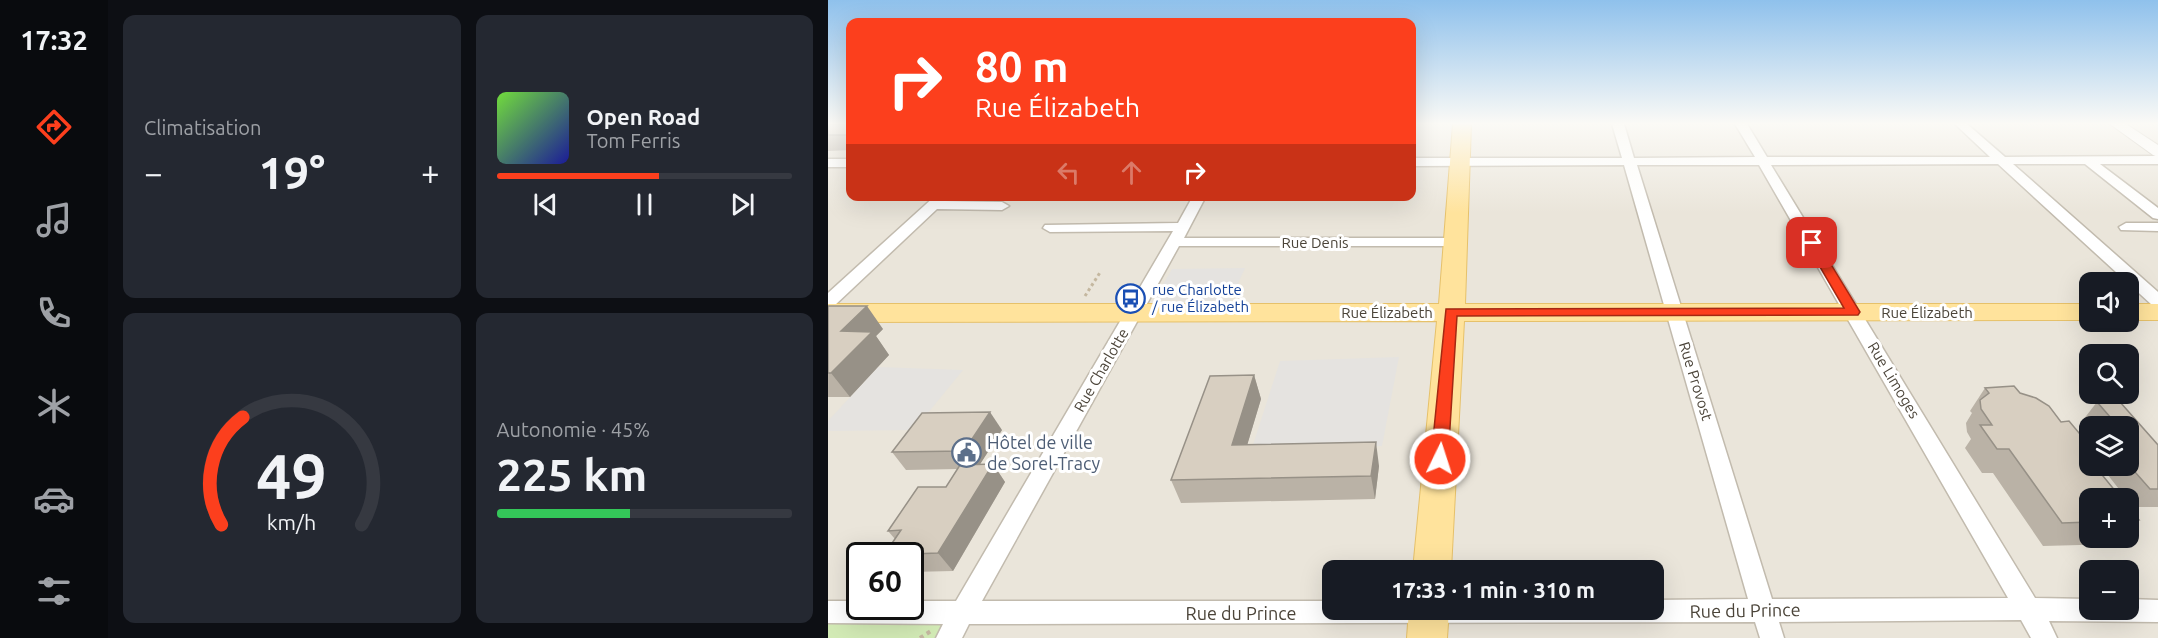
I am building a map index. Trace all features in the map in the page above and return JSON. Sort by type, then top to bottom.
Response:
[{"type":"main road","points":[[1433,560],[1460,154]]},
{"type":"main road","name":"Rue Élizabeth","points":[[828,313],[2079,312]]},
{"type":"main road","points":[[2139,312],[2158,312]]},
{"type":"street","name":"Rue Provost","points":[[1627,154],[1772,638]]},
{"type":"street","name":"Rue Limoges","points":[[1759,154],[2045,638]]},
{"type":"street","points":[[1994,154],[2158,301]]},
{"type":"street","points":[[1416,162],[2158,160]]},
{"type":"street","points":[[2089,161],[2158,215]]},
{"type":"street","points":[[828,163],[846,163]]},
{"type":"street","points":[[828,302],[938,201],[1002,206]]},
{"type":"street","name":"Rue Charlotte","points":[[948,638],[1197,201]]},
{"type":"street","points":[[2127,227],[2158,227]]},
{"type":"street","points":[[1050,228],[1183,228]]},
{"type":"street","name":"Rue Denis","points":[[1174,242],[1455,242]]},
{"type":"street","name":"Rue du Prince","points":[[1664,613],[1764,610],[2158,611]]},
{"type":"street","name":"Rue du Prince","points":[[828,612],[1322,618]]},
{"type":"path","points":[[1074,313],[1101,271]]},
{"type":"shaded area","points":[[828,154],[846,154],[846,201],[1416,201],[1416,154],[2158,154],[2158,638],[948,638],[865,620],[924,620],[924,542],[846,542],[846,616],[828,612]]},
{"type":"shaded area","points":[[1245,268],[1230,301],[1154,300],[1172,269]]},
{"type":"shaded area","points":[[1399,357],[1382,446],[1251,451],[1280,361]]},
{"type":"shaded area","points":[[878,367],[963,370],[914,430],[828,431],[828,421]]},
{"type":"green space","points":[[828,612],[846,612],[846,620],[924,620],[924,612],[956,612],[940,638],[828,638]]},
{"type":"building","points":[[828,306],[867,306],[841,331],[872,332],[831,373],[828,373]]},
{"type":"building","points":[[1254,375],[1232,445],[1376,442],[1371,476],[1171,480],[1210,376]]},
{"type":"building","points":[[2014,386],[2020,393],[2036,398],[2049,406],[2061,422],[2069,421],[2079,433],[2079,476],[2103,476],[2113,488],[2079,488],[2079,522],[2062,523],[2009,449],[1997,449],[1980,425],[1992,425],[1981,409],[1980,400],[1989,393],[1985,388]]},
{"type":"building","points":[[2099,404],[2122,404],[2132,416],[2109,416]]},
{"type":"building","points":[[990,412],[964,451],[892,452],[922,413]]},
{"type":"building","points":[[2139,424],[2158,445],[2158,489],[2150,489],[2139,476]]},
{"type":"building","points":[[993,464],[938,553],[924,554],[924,542],[893,542],[901,530],[888,531],[918,487],[946,487],[960,465]]},
{"type":"place","name":"rue Charlotte / rue Élizabeth","points":[[1131,298]]},
{"type":"place","name":"Hôtel de ville de Sorel-Tracy","points":[[966,452]]},
{"type":"route","points":[[1440,459],[1451,312],[1853,312],[1812,243]]}]
